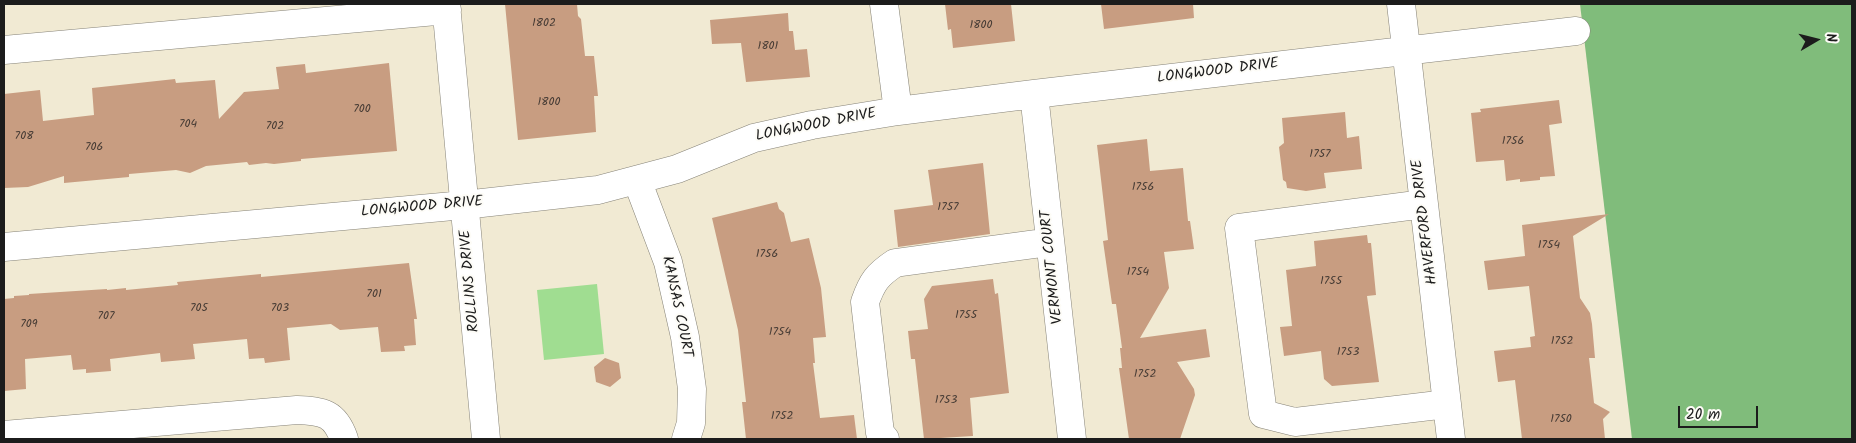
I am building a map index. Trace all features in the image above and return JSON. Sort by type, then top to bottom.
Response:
[{"type":"street","points":[[884,4],[898,111]]},
{"type":"street","name":"HAVERFORD DRIVE","points":[[1401,4],[1451,439]]},
{"type":"street","points":[[4,50],[446,7]]},
{"type":"street","name":"ROLLINS DRIVE","points":[[446,7],[486,439]]},
{"type":"street","name":"LONGWOOD DRIVE","points":[[4,247],[598,190],[677,168],[754,138],[812,124],[1034,94],[1576,31]]},
{"type":"street","name":"VERMONT COURT","points":[[1034,94],[1072,439]]},
{"type":"street","name":"KANSAS COURT","points":[[637,180],[668,262],[685,337],[692,389],[691,423],[686,439]]},
{"type":"street","points":[[1424,204],[1239,228],[1263,414],[1294,422],[1447,404]]},
{"type":"street","points":[[884,439],[880,433],[865,302],[870,287],[879,273],[895,263],[1050,242]]},
{"type":"street","points":[[4,435],[297,410],[318,410],[333,418],[340,427],[344,439]]},
{"type":"green space","points":[[1580,4],[1852,4],[1852,439],[1632,439]]},
{"type":"green space","points":[[597,284],[604,354],[544,360],[537,290]]},
{"type":"building","points":[[505,4],[577,4],[578,16],[581,19],[585,56],[594,56],[598,96],[594,96],[596,132],[518,140]]},
{"type":"building","points":[[945,4],[1011,4],[1015,41],[953,48],[951,29],[948,30]]},
{"type":"building","points":[[1101,4],[1193,4],[1194,18],[1104,29]]},
{"type":"building","points":[[788,13],[789,31],[793,31],[795,50],[807,49],[810,77],[746,82],[741,43],[712,44],[710,20]]},
{"type":"building","points":[[389,63],[397,151],[301,159],[301,161],[274,164],[249,165],[247,162],[206,166],[190,173],[176,170],[129,174],[129,177],[64,183],[64,176],[28,187],[4,188],[4,94],[40,90],[43,121],[94,115],[92,88],[175,79],[176,83],[215,80],[219,119],[244,92],[279,89],[276,67],[305,64],[306,73]]},
{"type":"building","points":[[1559,100],[1562,123],[1549,125],[1555,176],[1540,177],[1540,180],[1520,182],[1520,179],[1506,181],[1504,160],[1476,162],[1471,113],[1481,112],[1480,109]]},
{"type":"building","points":[[1345,112],[1347,138],[1359,136],[1362,169],[1324,173],[1326,188],[1306,191],[1287,188],[1286,182],[1283,180],[1279,147],[1284,143],[1282,118]]},
{"type":"building","points":[[1147,139],[1150,171],[1183,168],[1188,221],[1190,221],[1194,249],[1164,252],[1169,288],[1140,338],[1206,329],[1210,357],[1177,362],[1194,389],[1195,395],[1180,439],[1129,439],[1119,368],[1122,368],[1120,348],[1122,348],[1116,304],[1112,304],[1103,241],[1108,240],[1097,145]]},
{"type":"building","points":[[983,163],[990,234],[898,247],[894,210],[933,205],[928,170]]},
{"type":"building","points":[[777,202],[779,209],[784,213],[791,242],[809,238],[821,288],[826,337],[813,338],[815,363],[813,363],[820,418],[854,415],[857,439],[746,439],[742,402],[746,402],[738,330],[712,218]]},
{"type":"building","points":[[1609,214],[1573,236],[1580,298],[1590,313],[1592,324],[1595,358],[1589,358],[1594,403],[1610,412],[1603,419],[1605,439],[1522,439],[1515,380],[1498,382],[1494,351],[1531,347],[1530,337],[1535,336],[1529,286],[1488,290],[1484,261],[1525,256],[1522,225]]},
{"type":"building","points":[[1367,235],[1368,243],[1371,243],[1376,295],[1367,296],[1379,382],[1332,386],[1324,379],[1321,351],[1284,356],[1280,327],[1292,326],[1286,270],[1316,266],[1314,241]]},
{"type":"building","points":[[409,263],[417,319],[414,319],[416,345],[404,346],[405,351],[381,352],[378,327],[340,330],[331,324],[287,328],[290,360],[265,363],[264,358],[249,359],[247,339],[193,344],[195,359],[161,362],[160,353],[110,359],[111,371],[86,373],[86,369],[73,370],[71,355],[25,359],[26,389],[4,391],[4,299],[29,294],[126,288],[126,290],[178,285],[177,282],[261,274],[261,277]]},
{"type":"building","points":[[993,279],[995,294],[998,293],[1009,393],[970,398],[973,436],[924,439],[915,359],[911,359],[908,331],[928,329],[924,299],[932,286]]},
{"type":"building","points":[[605,358],[619,363],[621,378],[610,387],[596,382],[594,367]]}]
